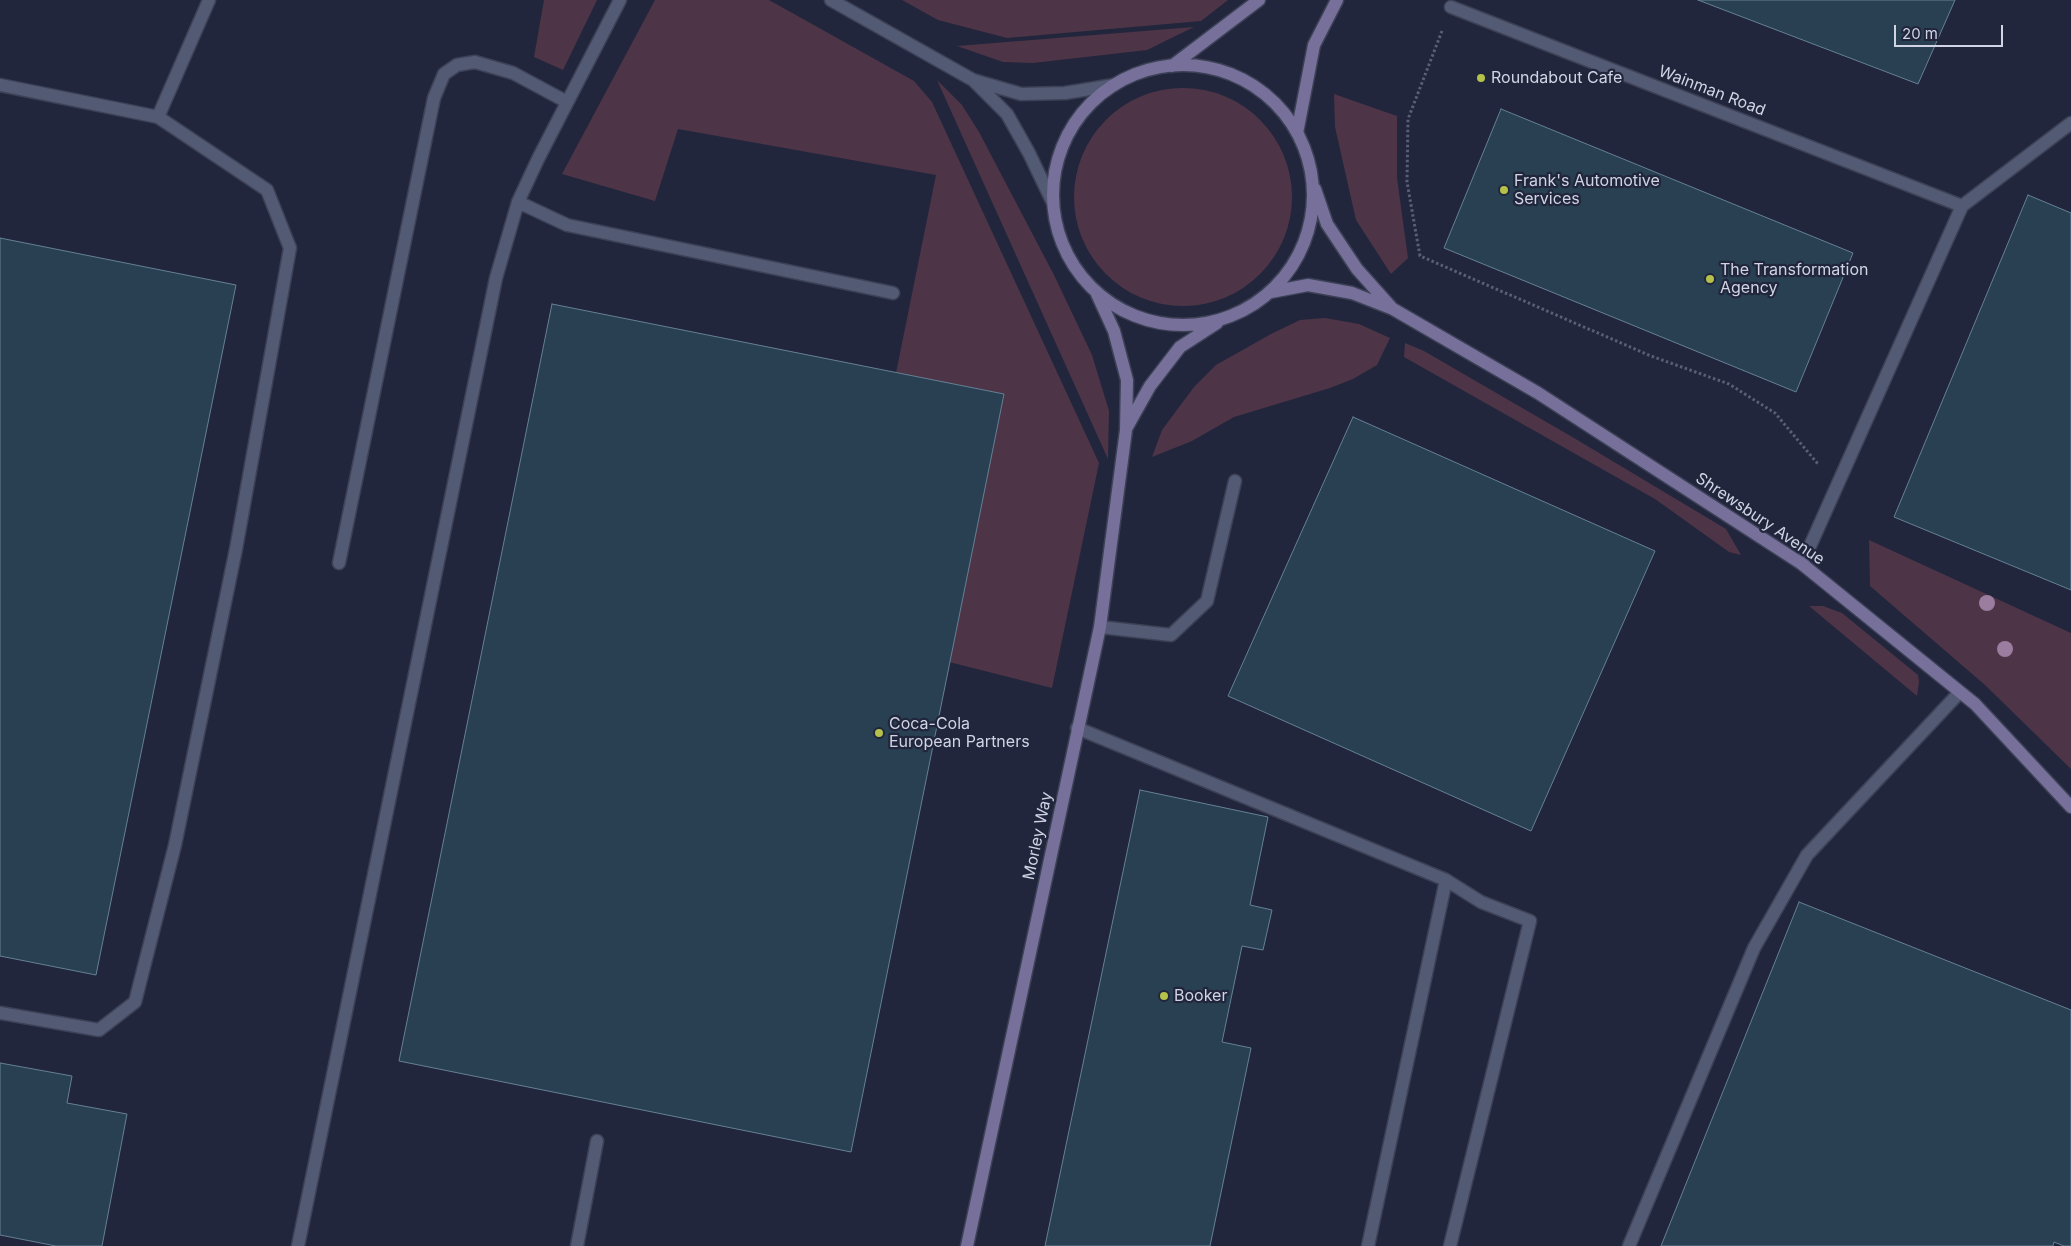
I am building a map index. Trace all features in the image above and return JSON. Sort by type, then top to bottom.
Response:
[{"type":"street","points":[[158,117],[209,0]]},
{"type":"street","points":[[298,1246],[496,278],[518,202],[620,0]]},
{"type":"street","points":[[831,0],[973,80],[1020,94],[1064,94],[1114,85],[1145,71],[1172,66],[1202,66],[1231,74],[1258,89],[1280,108],[1297,133],[1305,149],[1313,183],[1310,222],[1296,260],[1271,292],[1256,303],[1223,319],[1190,326],[1156,323],[1125,312],[1097,294],[1078,273],[1061,243],[1055,223],[1053,203],[1056,168],[1067,136],[1087,108],[1114,85]]},
{"type":"street","points":[[1172,66],[1259,0]]},
{"type":"street","points":[[1297,133],[1314,45],[1338,0]]},
{"type":"street","name":"Wainman Road","points":[[1450,7],[1962,206]]},
{"type":"street","points":[[340,563],[434,98],[444,74],[457,65],[475,62],[513,73],[567,102]]},
{"type":"street","points":[[973,80],[1007,114],[1029,153],[1053,203]]},
{"type":"street","points":[[0,85],[158,117],[266,190],[290,248],[238,539],[175,845],[135,1002],[99,1030],[0,1013]]},
{"type":"street","points":[[1802,564],[1962,206],[2071,123]]},
{"type":"street","name":"Shrewsbury Avenue","points":[[1313,183],[1328,224],[1357,268],[1393,309]]},
{"type":"street","points":[[518,202],[567,224],[893,293]]},
{"type":"street","name":"Shrewsbury Avenue","points":[[1271,292],[1308,285],[1352,293],[1393,309],[1538,393],[1802,564],[1975,704],[2071,807]]},
{"type":"street","name":"Morley Way","points":[[967,1246],[1100,627],[1126,430],[1127,380],[1114,331],[1097,294]]},
{"type":"street","name":"Morley Way","points":[[1126,430],[1150,386],[1180,347],[1223,319]]},
{"type":"street","points":[[1100,627],[1171,635],[1207,601],[1235,481]]},
{"type":"street","points":[[1629,1246],[1754,948],[1807,855],[1960,692]]},
{"type":"street","points":[[1077,728],[1446,880],[1481,902],[1530,920],[1450,1246]]},
{"type":"street","points":[[1368,1246],[1446,880]]},
{"type":"street","points":[[577,1246],[597,1141]]},
{"type":"path","points":[[1450,7],[1408,119],[1407,182],[1420,256],[1651,356],[1729,384],[1775,413],[1818,464]]},
{"type":"shaded area","points":[[544,0],[597,0],[563,70],[534,57]]},
{"type":"shaded area","points":[[655,0],[769,0],[914,81],[932,102],[1099,463],[1052,688],[949,662],[1004,394],[896,373],[936,175],[678,129],[655,201],[562,174]]},
{"type":"shaded area","points":[[902,0],[1228,0],[1201,21],[1007,38],[938,20]]},
{"type":"shaded area","points":[[1194,27],[1147,50],[1033,63],[1003,62],[957,46]]},
{"type":"shaded area","points":[[937,80],[962,105],[979,132],[1054,275],[1092,355],[1109,411],[1108,459]]},
{"type":"shaded area","points":[[1172,88],[1194,88],[1215,92],[1235,101],[1252,112],[1268,128],[1279,145],[1288,165],[1292,197],[1288,229],[1284,239],[1274,258],[1252,282],[1235,293],[1215,302],[1194,306],[1172,306],[1151,302],[1131,293],[1114,282],[1098,266],[1087,249],[1078,229],[1074,208],[1074,186],[1078,165],[1087,145],[1098,128],[1114,112],[1131,101],[1151,92]]},
{"type":"shaded area","points":[[1334,94],[1397,116],[1397,178],[1408,258],[1391,274],[1356,220],[1335,127]]},
{"type":"shaded area","points":[[1325,318],[1359,324],[1390,338],[1377,365],[1353,379],[1330,388],[1234,417],[1192,441],[1152,457],[1162,430],[1194,387],[1216,365],[1300,320]]},
{"type":"shaded area","points":[[1405,343],[1424,351],[1726,529],[1741,555],[1729,552],[1655,499],[1404,357]]},
{"type":"shaded area","points":[[1869,540],[2071,633],[2071,769],[1985,685],[1870,586]]},
{"type":"shaded area","points":[[1809,606],[1823,606],[1842,613],[1918,675],[1917,696]]},
{"type":"building","points":[[1698,0],[1955,0],[1918,84]]},
{"type":"building","points":[[1501,109],[1853,253],[1796,392],[1444,248]]},
{"type":"building","points":[[2028,195],[2071,213],[2071,590],[1894,517]]},
{"type":"building","points":[[0,238],[236,285],[96,975],[0,956]]},
{"type":"building","points":[[552,304],[1004,394],[851,1152],[399,1061]]},
{"type":"building","points":[[1353,417],[1655,551],[1531,831],[1228,696]]},
{"type":"building","name":"Booker","points":[[1140,790],[1268,817],[1250,905],[1272,910],[1263,950],[1242,946],[1222,1042],[1251,1048],[1210,1246],[1045,1246]]},
{"type":"building","points":[[1799,902],[2071,1010],[2071,1246],[2064,1246],[2054,1242],[2053,1246],[1661,1246]]},
{"type":"building","points":[[0,1063],[72,1076],[67,1103],[127,1114],[102,1246],[56,1246],[0,1235]]},
{"type":"place","name":"Roundabout Cafe","points":[[1481,78]]},
{"type":"place","name":"Frank's Automotive Services","points":[[1504,190]]},
{"type":"place","name":"The Transformation Agency","points":[[1710,279]]},
{"type":"place","name":"Coca-Cola European Partners","points":[[879,733]]},
{"type":"place","name":"Booker","points":[[1164,996]]}]
